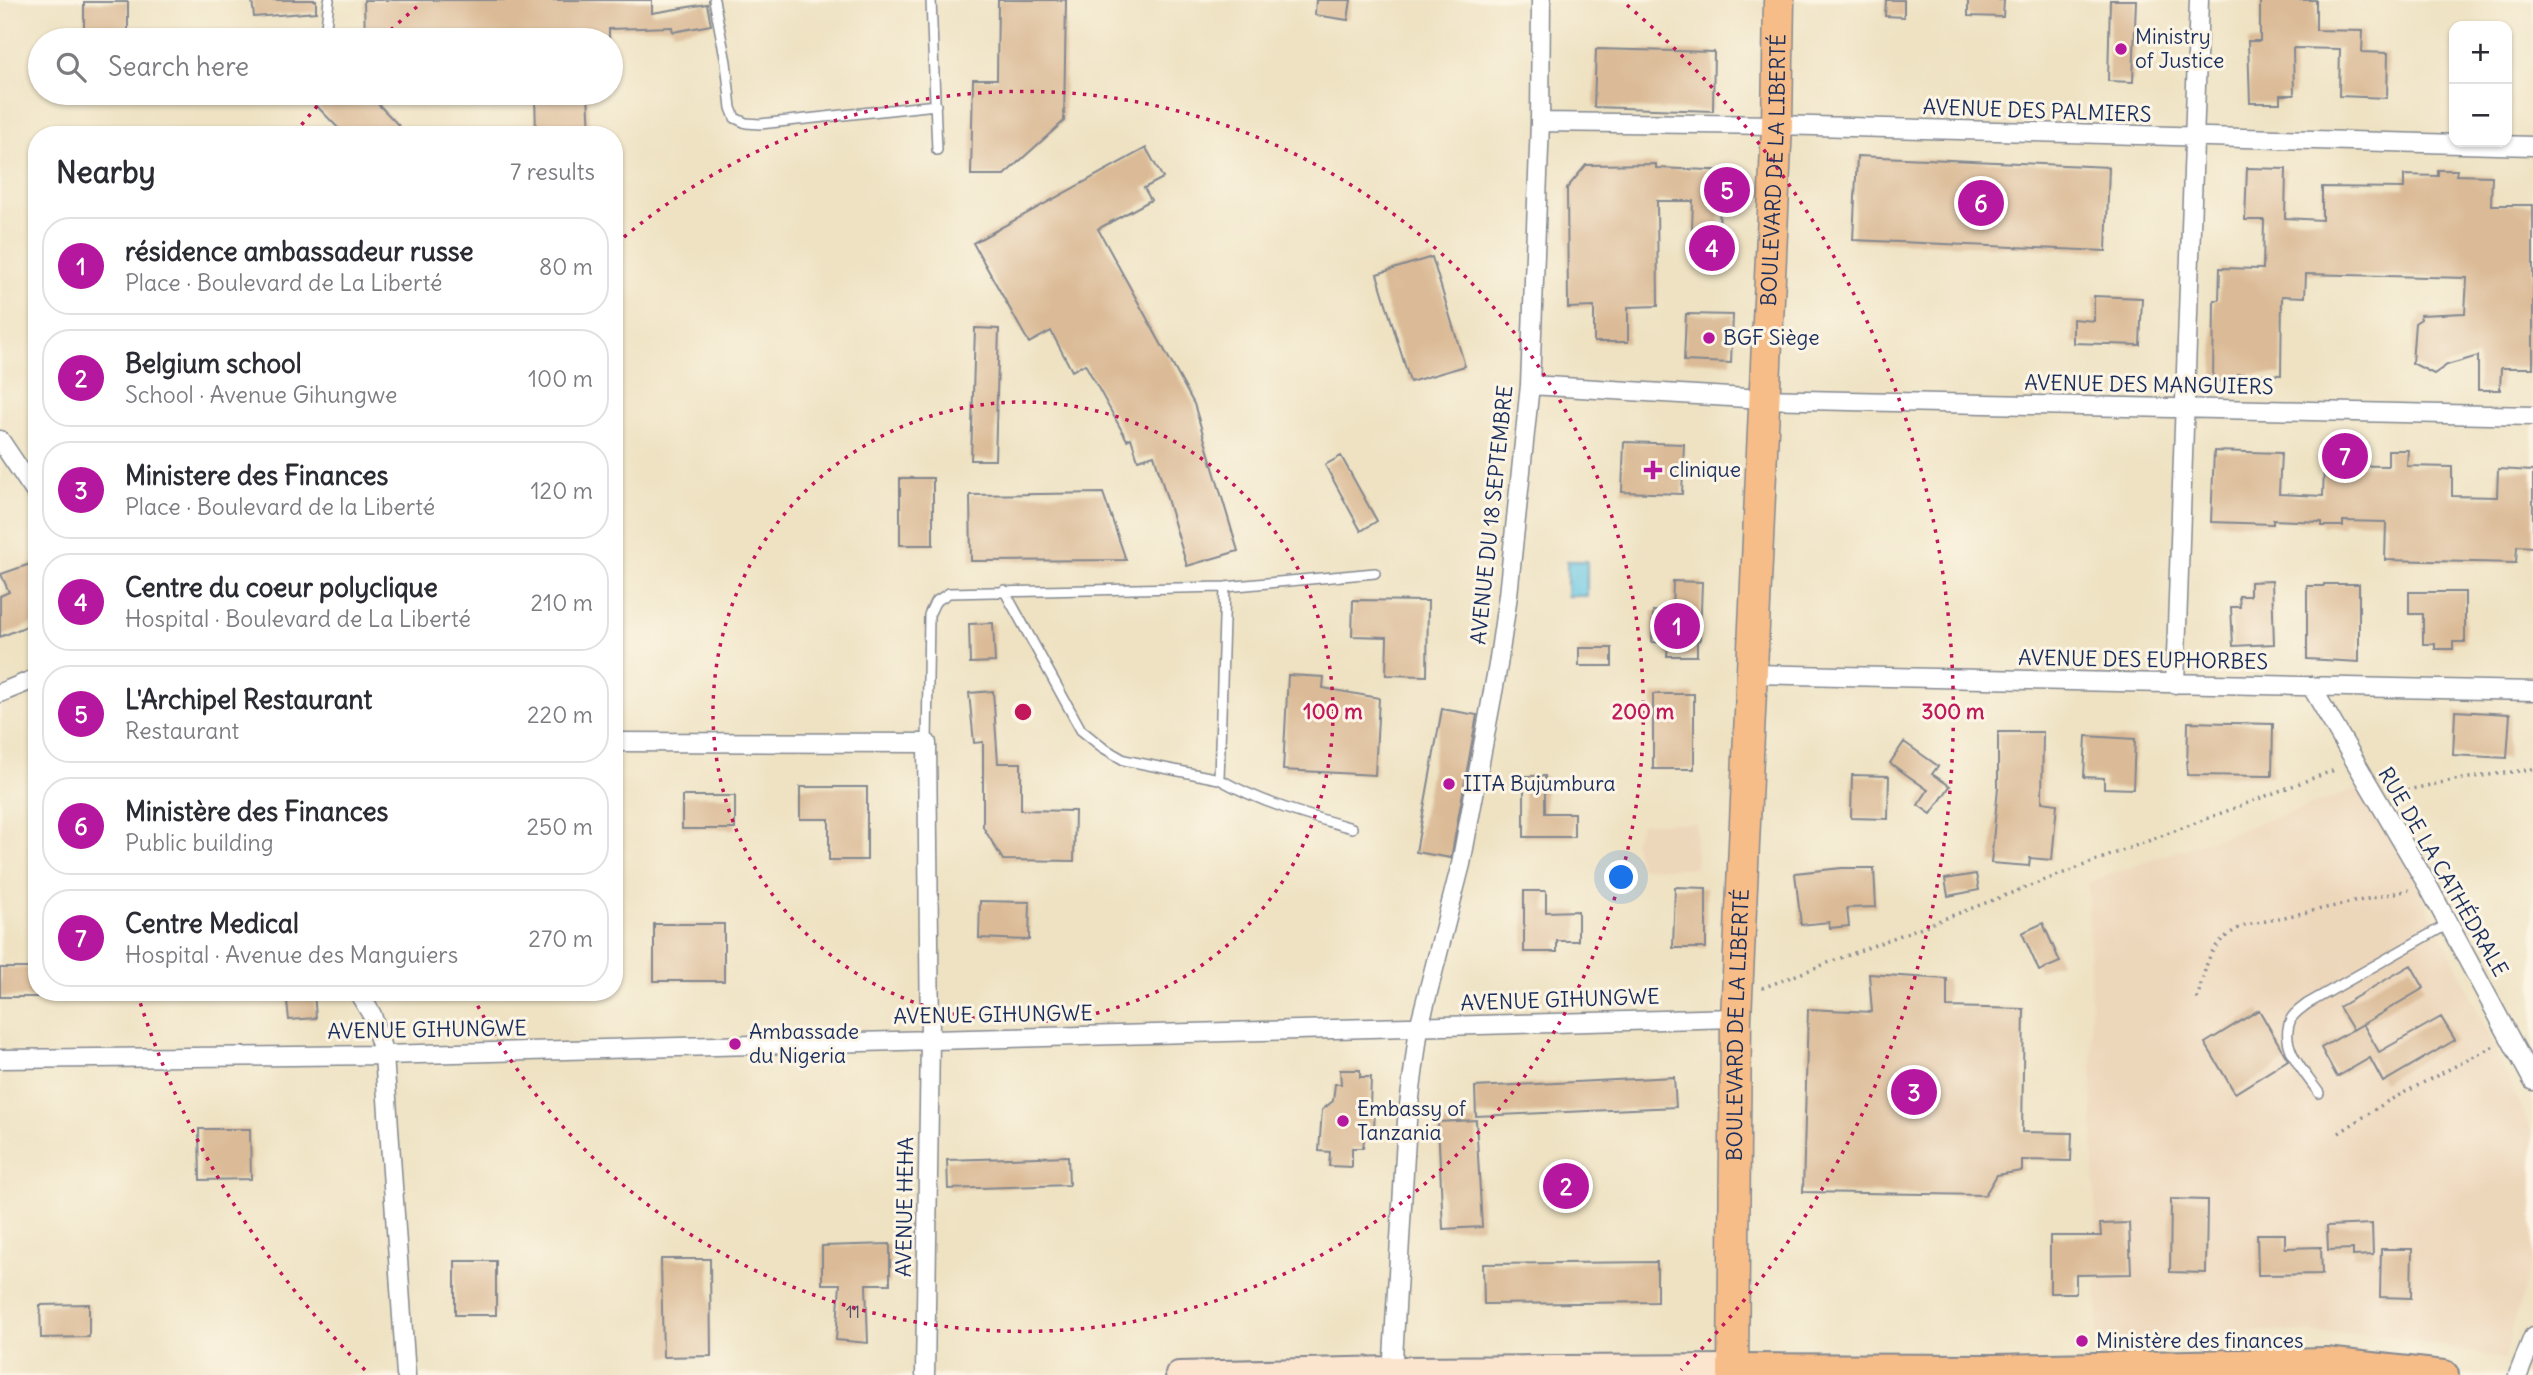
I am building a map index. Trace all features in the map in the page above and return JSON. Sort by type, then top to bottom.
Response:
[{"type":"highway","name":"BOULEVARD DE LA LIBERTÉ","points":[[1733,1372],[1736,1008],[1777,125],[1779,0]]},
{"type":"main road","points":[[1179,1375],[2278,1369],[2349,1364],[2444,1375]]},
{"type":"street","name":"AVENUE DU 18 SEPTEMBRE","points":[[1392,1372],[1407,1121],[1419,1027],[1461,864],[1508,595],[1530,385],[1541,122],[1541,0]]},
{"type":"street","points":[[2175,684],[2199,0]]},
{"type":"street","name":"AVENUE DES PALMIERS","points":[[1541,122],[1777,125],[2533,146]]},
{"type":"street","name":"AVENUE DES MANGUIERS","points":[[1530,385],[1763,399],[2186,410],[2533,415]]},
{"type":"street","points":[[1,442],[28,482]]},
{"type":"street","name":"AVENUE DES EUPHORBES","points":[[1752,674],[2533,691]]},
{"type":"street","points":[[0,693],[28,682]]},
{"type":"street","name":"RUE DE LA CATHÉDRALE","points":[[2311,687],[2428,886],[2533,1081]]},
{"type":"street","points":[[623,742],[927,743]]},
{"type":"street","name":"AVENUE HEHA","points":[[925,1375],[930,1039],[927,743]]},
{"type":"street","points":[[363,1001],[372,1015],[384,1055],[406,1375]]},
{"type":"street","name":"AVENUE GIHUNGWE","points":[[0,1059],[384,1055],[1419,1027],[1736,1008]]},
{"type":"street","points":[[2518,1375],[2533,1336]]},
{"type":"lane","points":[[326,26],[329,0]]},
{"type":"lane","points":[[714,0],[726,62],[731,108],[735,118],[746,123],[760,124],[936,104]]},
{"type":"lane","points":[[931,0],[937,150]]},
{"type":"lane","points":[[927,743],[929,615],[935,602],[949,593],[1225,587],[1375,573]]},
{"type":"lane","points":[[1219,779],[1225,587]]},
{"type":"lane","points":[[1004,590],[1081,730],[1124,761],[1219,779],[1285,810],[1352,828]]},
{"type":"lane","points":[[2319,1093],[2290,1050],[2288,1034],[2292,1017],[2325,993],[2448,924]]},
{"type":"path","points":[[1736,1008],[2355,762]]},
{"type":"path","points":[[2374,797],[2454,780],[2533,769]]},
{"type":"path","points":[[2197,999],[2211,951],[2227,934],[2235,930],[2428,886]]},
{"type":"path","points":[[2339,1133],[2388,1101],[2492,1047],[2512,1041]]},
{"type":"shaded area","points":[[2360,788],[2412,874],[2533,1134],[2533,1257],[2504,1359],[2384,1335],[2260,1331],[2098,1339],[2088,882]]},
{"type":"shaded area","points":[[1642,823],[1696,823],[1696,868],[1640,868],[1633,841]]},
{"type":"water","points":[[1567,561],[1587,561],[1587,596],[1567,596]]},
{"type":"building","points":[[252,0],[316,0],[316,12],[254,17]]},
{"type":"building","points":[[364,0],[652,0],[652,13],[707,4],[711,25],[673,32],[672,27],[365,28]]},
{"type":"building","points":[[998,0],[1066,0],[1064,121],[1004,175],[971,175],[973,79],[997,79]]},
{"type":"building","points":[[1316,0],[1351,0],[1348,20],[1315,15]]},
{"type":"building","points":[[1886,0],[1904,0],[1904,17],[1885,16]]},
{"type":"building","points":[[1968,0],[2004,0],[2003,17],[1968,16]]},
{"type":"building","points":[[2110,0],[2136,0],[2133,82],[2108,81]]},
{"type":"building","points":[[2260,0],[2316,0],[2316,30],[2363,31],[2362,52],[2388,53],[2387,98],[2339,96],[2340,49],[2293,48],[2294,95],[2280,95],[2280,103],[2250,103],[2248,41],[2260,41]]},
{"type":"building","points":[[84,2],[128,2],[128,28],[84,28]]},
{"type":"building","points":[[1596,49],[1714,52],[1713,111],[1594,107]]},
{"type":"building","points":[[316,105],[379,105],[399,126],[336,126]]},
{"type":"building","points":[[535,105],[589,105],[590,126],[536,126]]},
{"type":"building","points":[[1146,148],[1163,178],[1144,188],[1151,200],[1098,229],[1194,404],[1238,551],[1187,566],[1154,455],[1138,460],[1131,438],[1127,440],[1085,364],[1072,371],[1051,331],[1029,343],[973,243]]},
{"type":"building","points":[[1857,156],[2109,167],[2106,251],[1853,240]]},
{"type":"building","points":[[1656,164],[1656,168],[1737,171],[1736,203],[1720,202],[1719,231],[1692,230],[1693,201],[1657,201],[1658,306],[1628,307],[1628,342],[1594,342],[1594,307],[1568,308],[1567,188],[1586,165]]},
{"type":"building","points":[[2247,168],[2286,169],[2285,218],[2322,220],[2322,187],[2404,188],[2404,175],[2438,176],[2438,170],[2457,170],[2456,175],[2492,176],[2491,205],[2533,205],[2533,368],[2501,368],[2500,390],[2478,390],[2478,356],[2447,365],[2434,374],[2412,363],[2415,323],[2421,319],[2420,315],[2465,313],[2467,278],[2306,274],[2305,297],[2282,296],[2281,375],[2238,374],[2238,381],[2213,381],[2214,300],[2219,300],[2220,268],[2263,269],[2264,220],[2245,220]]},
{"type":"building","points":[[1432,257],[1465,366],[1410,382],[1377,274]]},
{"type":"building","points":[[2094,296],[2142,298],[2140,345],[2073,343],[2073,319],[2094,321]]},
{"type":"building","name":"BGF Siège","points":[[1686,314],[1733,315],[1731,363],[1684,361]]},
{"type":"building","points":[[975,328],[999,329],[995,460],[971,460]]},
{"type":"building","points":[[1624,442],[1684,444],[1682,494],[1622,492]]},
{"type":"building","points":[[2388,450],[2408,450],[2407,466],[2452,467],[2452,496],[2497,497],[2498,469],[2533,471],[2533,547],[2517,546],[2516,563],[2385,560],[2386,522],[2343,521],[2343,526],[2322,526],[2322,522],[2273,520],[2273,524],[2211,522],[2214,451],[2281,453],[2279,494],[2323,496],[2324,465],[2388,466]]},
{"type":"building","points":[[1341,456],[1377,521],[1361,531],[1325,465]]},
{"type":"building","points":[[900,478],[933,478],[933,545],[900,545]]},
{"type":"building","points":[[1103,493],[1126,560],[971,561],[970,495]]},
{"type":"building","points":[[28,565],[28,626],[0,637],[0,596],[9,592],[1,574]]},
{"type":"building","points":[[1673,581],[1702,582],[1697,656],[1667,656],[1668,643],[1652,642],[1653,611],[1672,612]]},
{"type":"building","points":[[2272,581],[2274,644],[2233,646],[2231,607],[2240,607],[2239,596],[2250,596],[2250,582]]},
{"type":"building","points":[[2359,584],[2359,662],[2307,659],[2307,586]]},
{"type":"building","points":[[2409,592],[2465,592],[2465,642],[2453,642],[2453,649],[2435,649],[2435,644],[2423,644],[2423,614],[2409,614]]},
{"type":"building","points":[[1353,600],[1428,601],[1427,676],[1386,675],[1387,637],[1352,636]]},
{"type":"building","points":[[993,623],[995,662],[970,663],[969,624]]},
{"type":"building","points":[[1579,648],[1612,648],[1612,666],[1579,666]]},
{"type":"building","points":[[1288,675],[1324,677],[1323,688],[1379,698],[1375,775],[1283,770]]},
{"type":"building","points":[[993,691],[998,763],[1021,763],[1021,810],[1075,811],[1074,861],[1003,860],[983,827],[983,742],[974,743],[969,693]]},
{"type":"building","points":[[1653,694],[1694,694],[1694,769],[1653,769]]},
{"type":"building","name":"IITA Bujumbura","points":[[1442,709],[1477,715],[1451,858],[1416,852]]},
{"type":"building","points":[[2455,711],[2510,714],[2507,758],[2453,755]]},
{"type":"building","points":[[2188,722],[2273,724],[2272,776],[2187,775]]},
{"type":"building","points":[[1998,732],[2043,732],[2042,802],[2057,804],[2052,860],[2030,858],[2029,866],[1991,863],[1998,787]]},
{"type":"building","points":[[2086,736],[2135,739],[2133,789],[2104,788],[2104,778],[2084,777]]},
{"type":"building","points":[[1904,742],[1938,766],[1932,774],[1950,786],[1931,814],[1918,805],[1928,790],[1890,763]]},
{"type":"building","points":[[1852,775],[1889,776],[1888,819],[1851,818]]},
{"type":"building","points":[[1524,776],[1545,776],[1545,813],[1574,813],[1574,837],[1524,837]]},
{"type":"building","points":[[800,787],[867,787],[867,860],[829,860],[829,819],[800,819]]},
{"type":"building","points":[[682,796],[735,796],[735,829],[682,829]]},
{"type":"building","points":[[1874,868],[1876,907],[1847,908],[1849,926],[1830,928],[1829,922],[1801,925],[1795,873]]},
{"type":"building","points":[[1976,874],[1979,890],[1948,896],[1945,879]]},
{"type":"building","points":[[1675,887],[1706,888],[1706,948],[1673,948]]},
{"type":"building","points":[[1524,891],[1546,891],[1546,912],[1578,911],[1578,941],[1557,941],[1557,952],[1524,952]]},
{"type":"building","points":[[980,901],[1030,902],[1029,940],[979,938]]},
{"type":"building","points":[[2043,923],[2060,962],[2039,971],[2022,933]]},
{"type":"building","points":[[654,924],[724,924],[724,981],[654,981]]},
{"type":"building","points":[[2411,965],[2424,988],[2353,1030],[2339,1007]]},
{"type":"building","points":[[0,968],[28,968],[28,997],[0,997]]},
{"type":"building","points":[[1869,974],[1947,979],[1947,1007],[2024,1009],[2022,1132],[2072,1133],[2071,1161],[2022,1160],[2022,1171],[1997,1175],[1985,1195],[1803,1192],[1808,1009],[1872,1012]]},
{"type":"building","points":[[287,1001],[315,1001],[316,1018],[289,1020]]},
{"type":"building","points":[[2259,1010],[2288,1060],[2235,1093],[2205,1043]]},
{"type":"building","points":[[2441,1017],[2455,1040],[2383,1082],[2370,1058],[2337,1077],[2321,1048],[2363,1024],[2379,1052]]},
{"type":"building","points":[[1340,1070],[1360,1070],[1360,1077],[1371,1077],[1370,1108],[1375,1108],[1374,1131],[1365,1133],[1363,1148],[1352,1148],[1352,1167],[1329,1166],[1330,1152],[1319,1151],[1322,1110],[1333,1101],[1335,1084],[1341,1084]]},
{"type":"building","points":[[1674,1077],[1676,1107],[1476,1116],[1475,1087]]},
{"type":"building","points":[[1476,1120],[1482,1227],[1443,1229],[1438,1122]]},
{"type":"building","points":[[199,1129],[250,1129],[251,1179],[200,1180]]},
{"type":"building","points":[[1068,1156],[1069,1185],[948,1189],[947,1160]]},
{"type":"building","points":[[2171,1199],[2207,1200],[2206,1273],[2170,1272]]},
{"type":"building","points":[[2129,1223],[2131,1274],[2076,1275],[2076,1293],[2050,1293],[2050,1236],[2101,1236],[2100,1224]]},
{"type":"building","points":[[2372,1224],[2373,1255],[2353,1256],[2353,1249],[2328,1250],[2327,1226]]},
{"type":"building","points":[[2257,1234],[2285,1234],[2285,1248],[2321,1247],[2322,1274],[2258,1275]]},
{"type":"building","points":[[890,1244],[890,1284],[866,1284],[868,1343],[836,1340],[840,1284],[822,1284],[822,1246]]},
{"type":"building","points":[[2381,1249],[2412,1249],[2411,1298],[2380,1297]]},
{"type":"building","points":[[661,1259],[710,1259],[711,1356],[663,1357]]},
{"type":"building","points":[[455,1261],[496,1261],[496,1315],[455,1315]]},
{"type":"building","points":[[1657,1262],[1657,1302],[1484,1304],[1483,1264]]},
{"type":"building","points":[[89,1304],[89,1337],[41,1338],[40,1305]]},
{"type":"place","name":"Ministry of Justice","points":[[2121,49]]},
{"type":"place","name":"L'Archipel Restaurant","points":[[1727,190]]},
{"type":"place","name":"Ministère des Finances","points":[[1981,203]]},
{"type":"place","name":"Centre du coeur polyclique","points":[[1712,248]]},
{"type":"place","name":"BGF Siège","points":[[1709,338]]},
{"type":"place","name":"Centre Medical","points":[[2345,456]]},
{"type":"place","name":"clinique","points":[[1653,470]]},
{"type":"place","name":"résidence ambassadeur russe","points":[[1677,626]]},
{"type":"place","name":"IITA Bujumbura","points":[[1449,784]]},
{"type":"place","name":"Ambassade du Nigeria","points":[[735,1044]]},
{"type":"place","name":"Ministere des Finances","points":[[1914,1092]]},
{"type":"place","name":"Embassy of Tanzania","points":[[1343,1121]]},
{"type":"place","name":"Belgium school","points":[[1566,1186]]},
{"type":"place","name":"Ministère des finances","points":[[2082,1341]]}]
